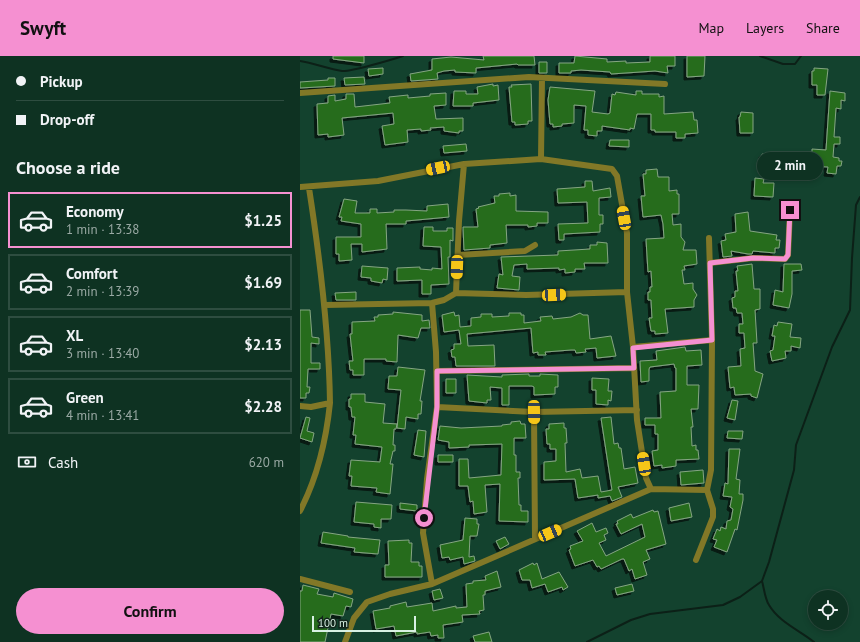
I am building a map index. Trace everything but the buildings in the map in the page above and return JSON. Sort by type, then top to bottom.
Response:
[{"type":"street","points":[[300,93],[528,77],[666,84]]},
{"type":"street","points":[[541,159],[542,78]]},
{"type":"street","points":[[300,187],[309,188],[378,181],[464,164],[541,159],[612,169],[617,176],[627,233],[627,292],[633,348],[637,410],[646,478],[651,489]]},
{"type":"street","points":[[456,293],[464,164]]},
{"type":"street","points":[[300,511],[313,484],[323,453],[330,403],[330,359],[325,305],[309,188]]},
{"type":"street","points":[[710,263],[753,258],[785,259],[788,255],[790,210]]},
{"type":"street","points":[[696,560],[713,517],[713,509],[708,490],[711,470],[712,340],[709,238]]},
{"type":"street","points":[[458,255],[525,250],[535,245]]},
{"type":"street","points":[[325,305],[432,303],[444,300],[456,293],[526,295],[627,292]]},
{"type":"street","points":[[432,303],[437,371],[437,407],[424,518],[425,548],[432,584]]},
{"type":"street","points":[[633,348],[712,340]]},
{"type":"street","points":[[437,371],[634,368]]},
{"type":"street","points":[[300,406],[311,407],[330,403]]},
{"type":"street","points":[[437,407],[534,412],[637,410]]},
{"type":"street","points":[[534,412],[535,539]]},
{"type":"street","points":[[346,642],[354,618],[367,602],[390,594],[432,584],[651,489],[708,490]]},
{"type":"street","points":[[300,579],[350,592]]},
{"type":"waterway","points":[[300,61],[347,71],[403,56]]},
{"type":"waterway","points":[[760,56],[783,64],[795,64],[801,56]]},
{"type":"waterway","points":[[587,642],[631,620],[650,614],[723,605],[740,597],[762,581],[769,562],[794,470],[796,445],[832,347],[850,310],[856,205],[860,197]]},
{"type":"waterway","points":[[762,581],[766,600],[773,611],[784,621],[814,642]]},
{"type":"route","points":[[424,518],[427,479],[437,407],[437,371],[597,367],[634,368],[633,348],[712,340],[710,263],[753,258],[785,259],[788,255],[790,210]]}]
